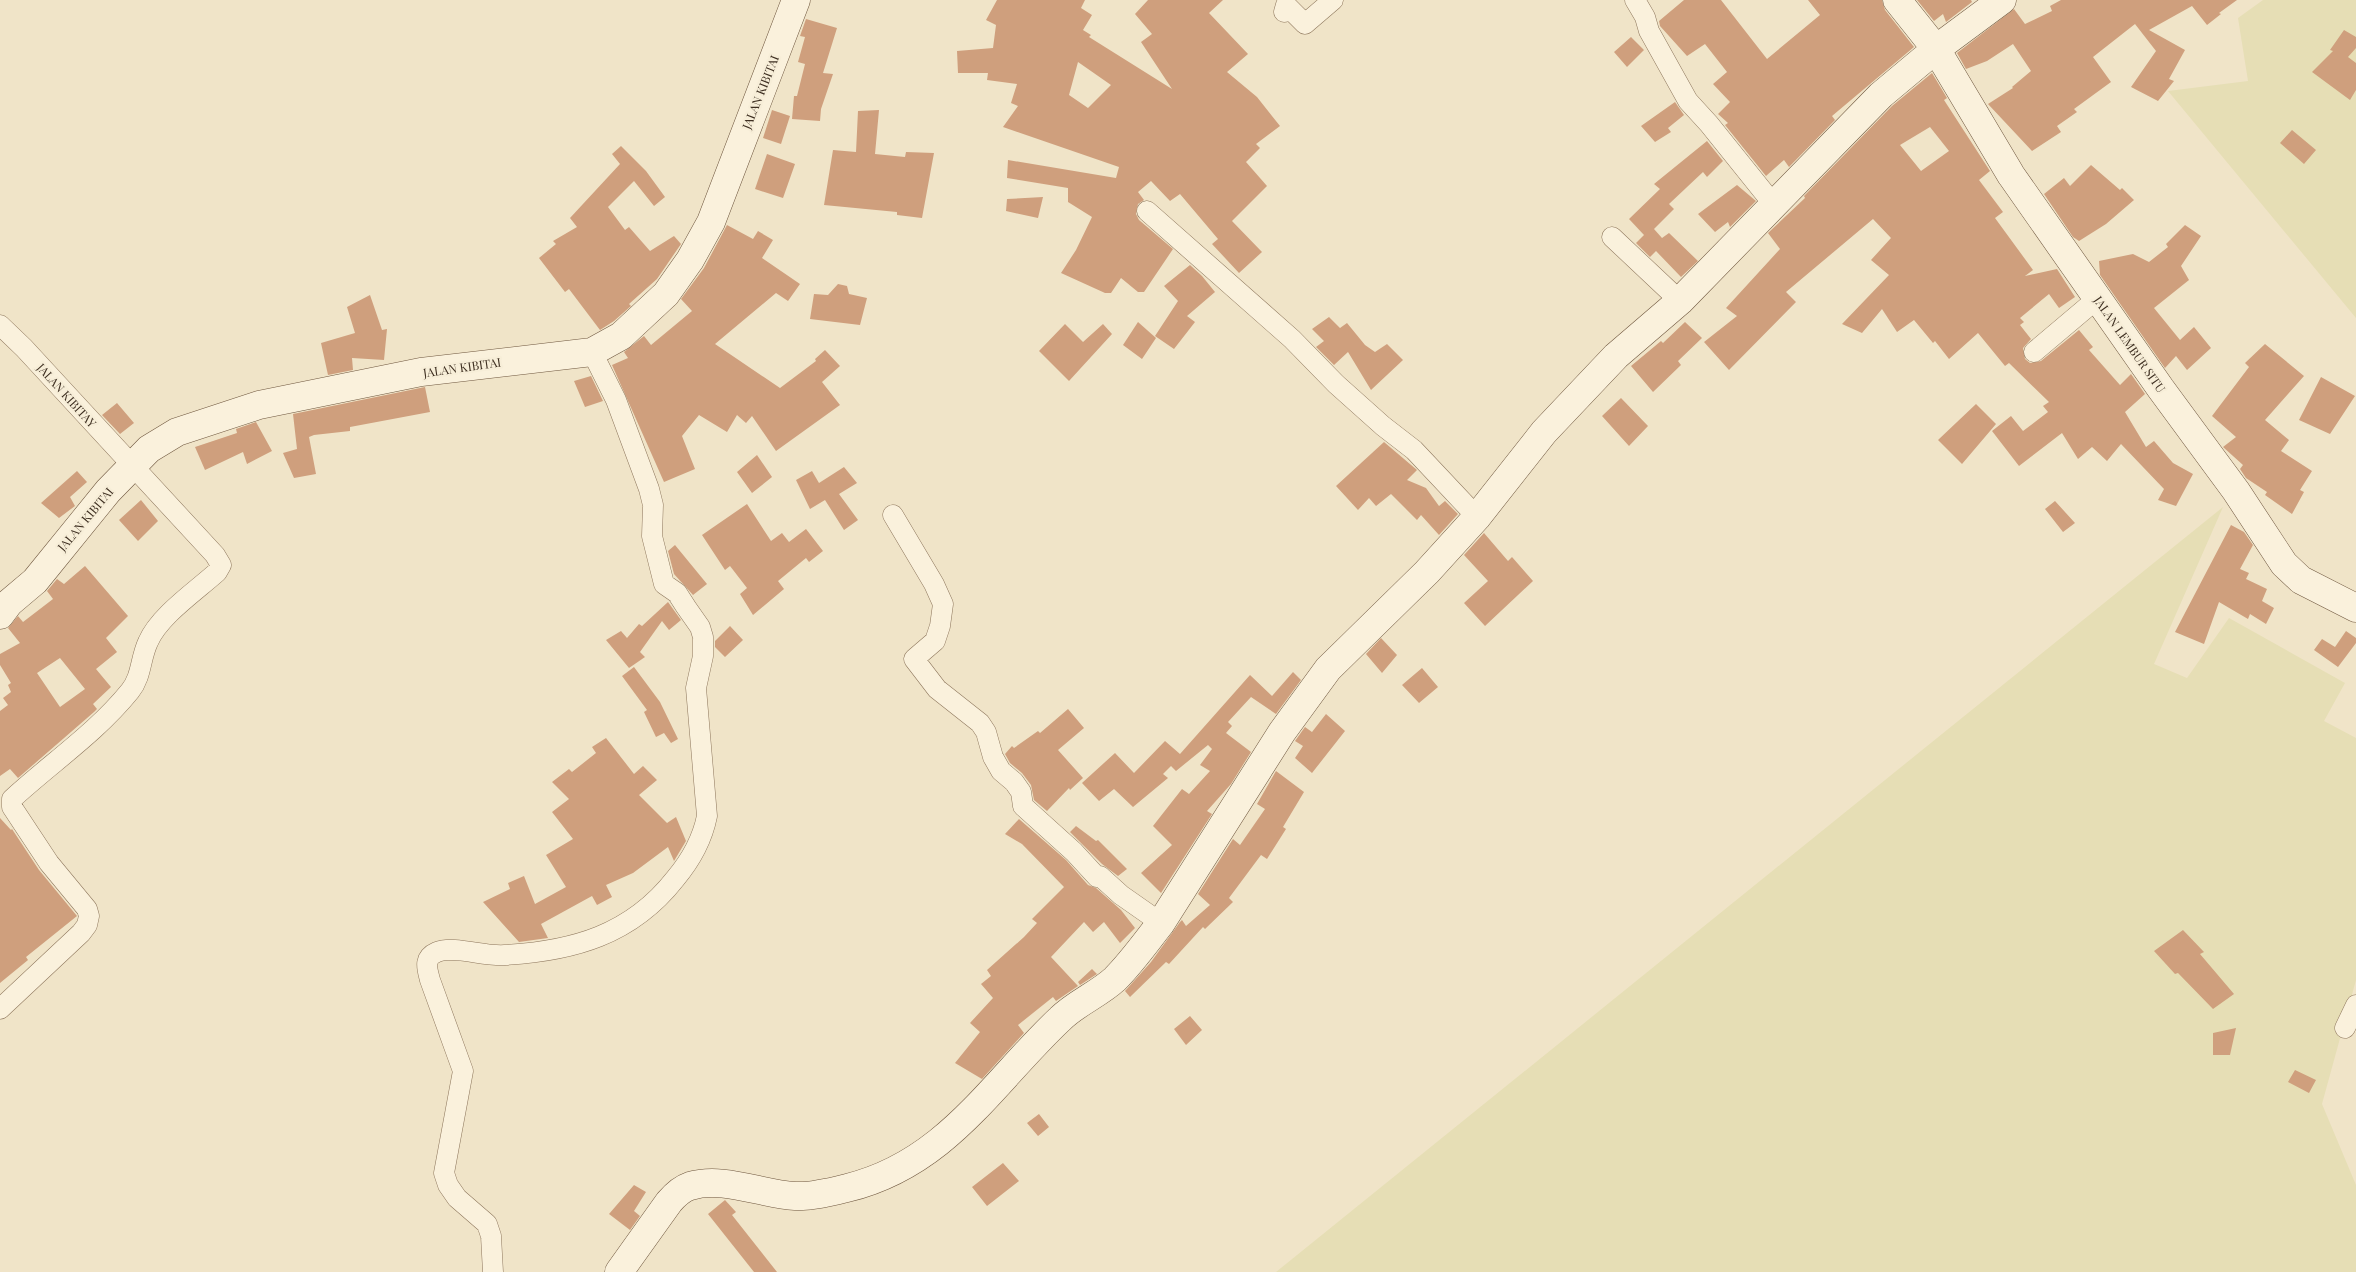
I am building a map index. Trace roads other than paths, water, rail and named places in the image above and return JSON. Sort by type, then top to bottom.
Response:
[{"type":"street","name":"JALAN KIBITAI","points":[[0,615],[9,603],[35,580],[82,521],[149,449],[177,432],[259,405],[421,372],[592,352],[611,343],[635,325],[666,294],[690,260],[711,222],[796,0]]},
{"type":"street","points":[[1284,12],[1286,5],[1305,24],[1333,0]]},
{"type":"street","points":[[1635,0],[1645,17],[1649,31],[1688,101],[1774,204]]},
{"type":"street","points":[[1897,0],[1936,49]]},
{"type":"street","points":[[619,1272],[669,1202],[682,1190],[691,1186],[726,1185],[771,1194],[797,1196],[848,1188],[875,1179],[917,1159],[938,1144],[972,1113],[1061,1018],[1114,980],[1161,924],[1282,732],[1328,670],[1427,572],[1477,517],[1544,432],[1610,363],[1680,301],[1774,204],[1826,154],[1881,95],[1936,49],[2002,0]]},
{"type":"street","name":"JALAN LEMBUR SITU","points":[[1936,49],[2011,176],[2161,389],[2236,491],[2284,564],[2301,580],[2356,608]]},
{"type":"street","points":[[1147,212],[1292,339],[1336,384],[1383,426],[1414,450],[1477,517]]},
{"type":"street","points":[[1612,237],[1680,301]]},
{"type":"street","points":[[2034,352],[2098,298]]},
{"type":"street","name":"JALAN KIBITAY","points":[[0,326],[24,348],[215,555],[219,560],[220,568],[159,624],[148,642],[139,677],[130,691],[72,750],[12,799],[12,808],[40,850],[90,916],[87,925],[81,933],[0,1009]]},
{"type":"street","points":[[493,1272],[491,1236],[487,1224],[457,1198],[448,1186],[444,1172],[463,1071],[430,980],[426,967],[427,960],[432,954],[443,950],[505,956],[564,947],[593,939],[624,926],[640,916],[655,902],[688,864],[703,833],[707,816],[696,688],[703,656],[703,637],[700,627],[677,593],[664,584],[652,536],[653,505],[649,488],[616,400],[592,352]]},
{"type":"street","points":[[893,515],[934,584],[943,604],[935,642],[914,659],[917,665],[937,690],[980,723],[986,732],[992,757],[1021,792],[1023,806],[1074,852],[1096,877],[1100,876],[1121,895],[1161,924]]},
{"type":"street","points":[[2345,1028],[2356,1005]]}]
